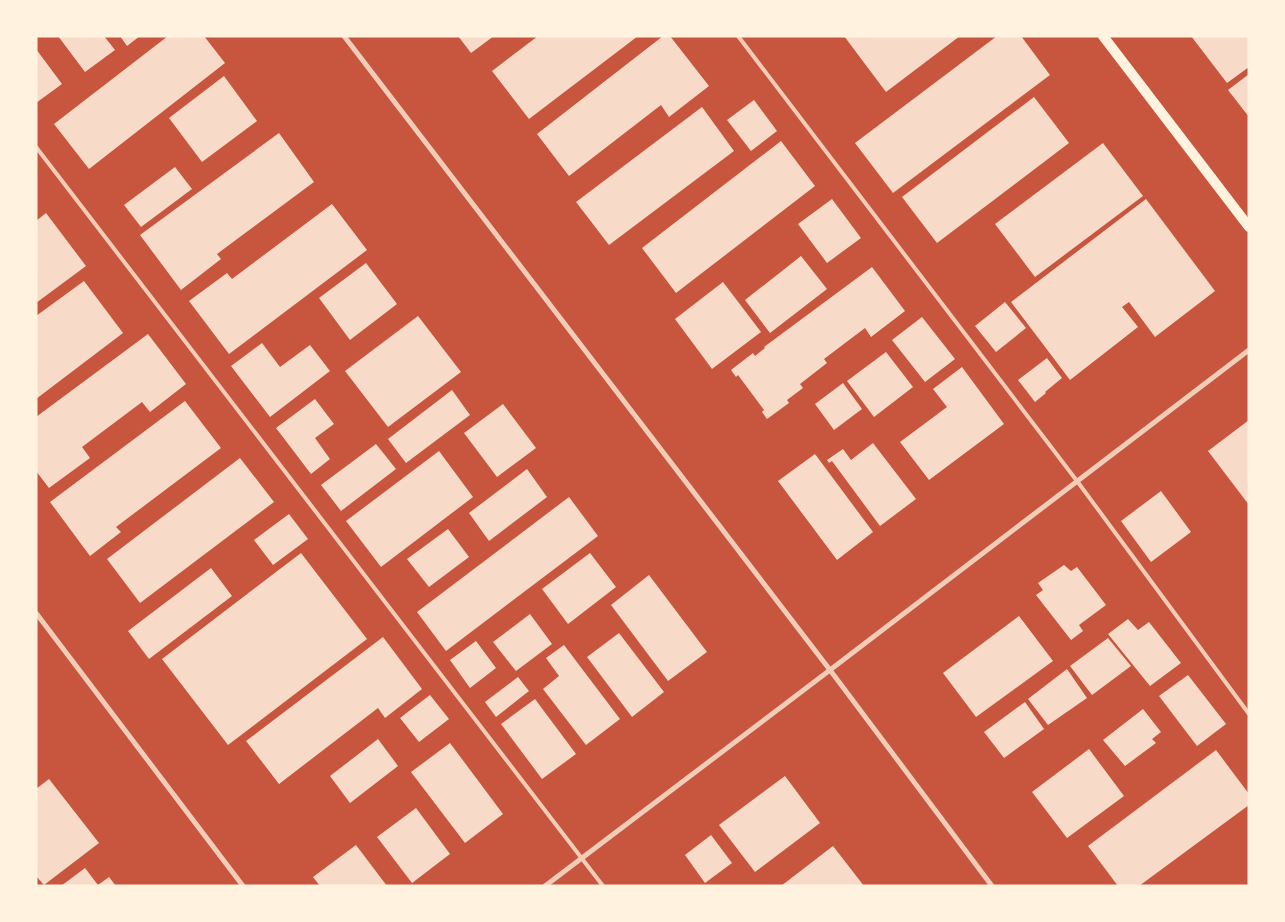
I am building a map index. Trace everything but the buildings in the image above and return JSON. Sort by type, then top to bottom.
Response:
[{"type":"main road","points":[[1103,36],[1249,227]]},
{"type":"street","points":[[344,36],[830,670],[992,886]]},
{"type":"street","points":[[544,886],[1249,350]]},
{"type":"street","points":[[36,613],[243,886]]},
{"type":"lane","points":[[738,36],[1077,481],[1249,714]]},
{"type":"lane","points":[[36,147],[603,886]]}]
